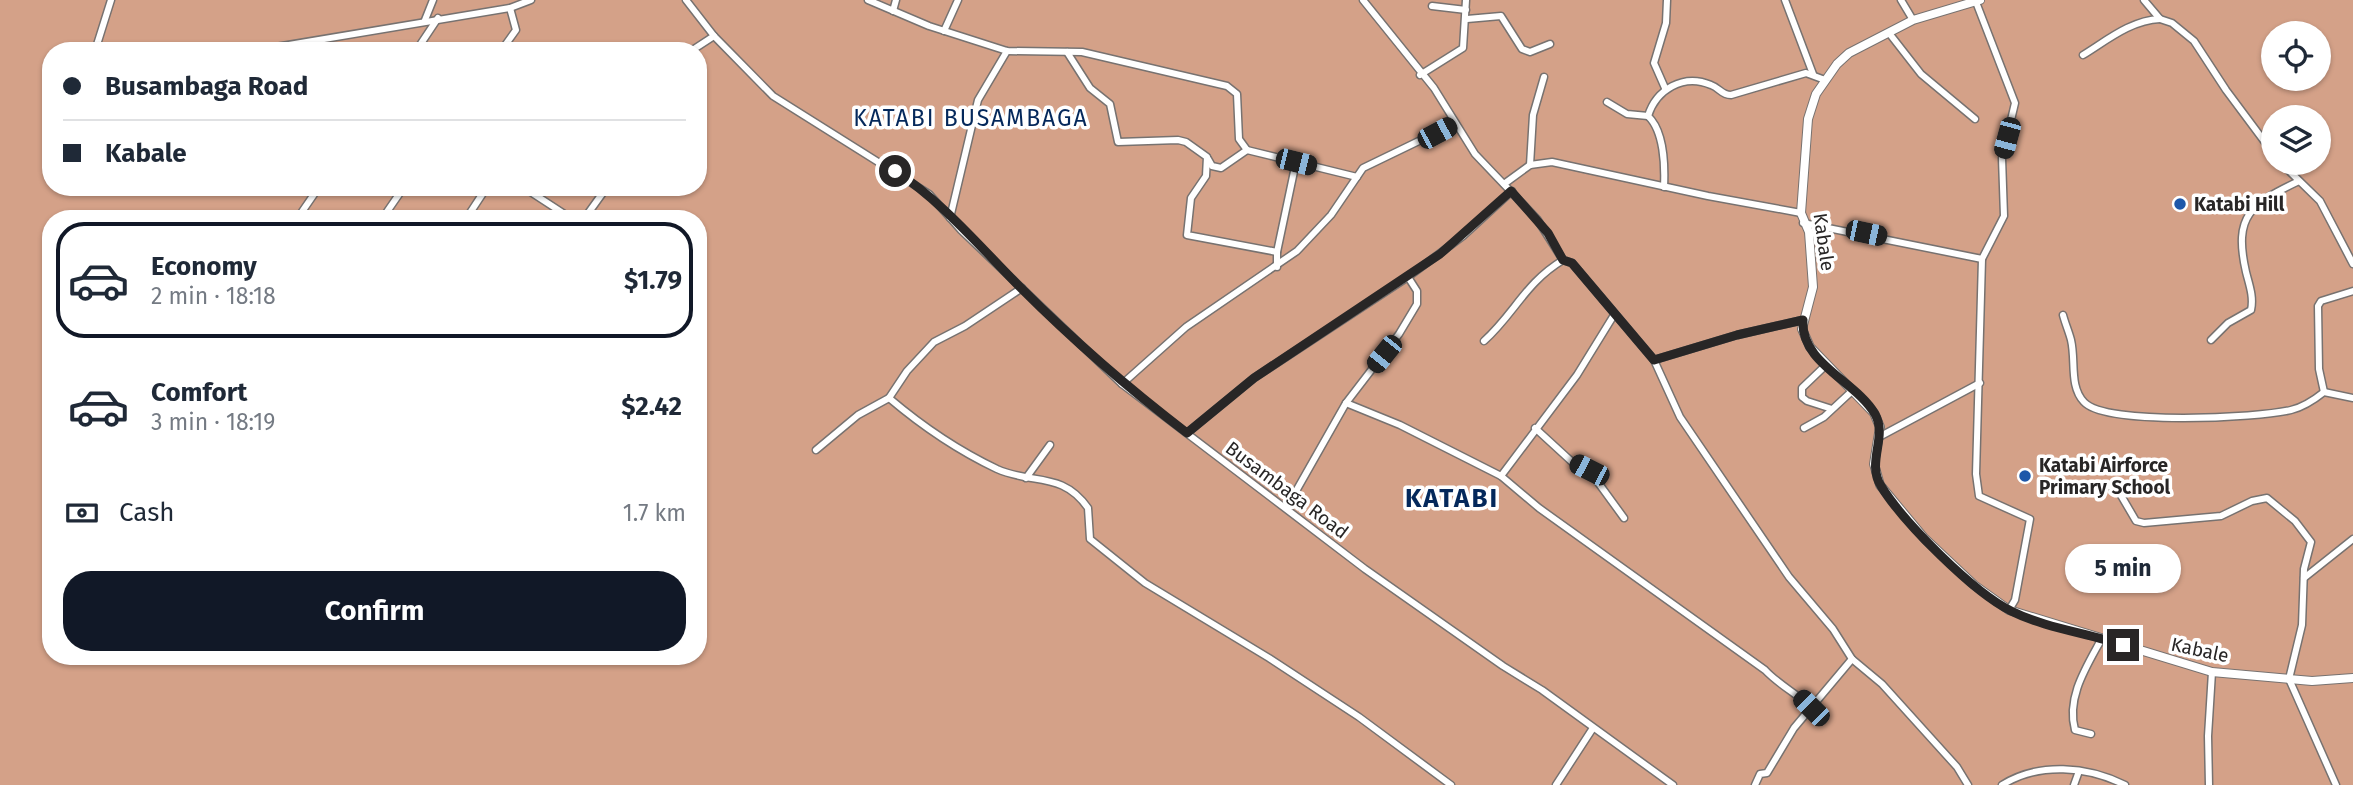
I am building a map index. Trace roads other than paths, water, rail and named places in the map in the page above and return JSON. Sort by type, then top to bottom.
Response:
[{"type":"street","points":[[98,42],[111,0]]},
{"type":"street","points":[[425,20],[433,0]]},
{"type":"street","points":[[302,42],[510,8],[531,0]]},
{"type":"street","name":"Busambaga Road","points":[[686,0],[714,36],[773,96],[922,188],[1021,288],[1122,384],[1365,569],[1503,666],[1542,690],[1673,785]]},
{"type":"street","points":[[868,0],[944,31],[1007,51],[1067,52],[1153,67],[1227,86],[1237,94],[1239,139],[1247,150],[1357,177]]},
{"type":"street","points":[[893,11],[895,0]]},
{"type":"street","points":[[944,31],[958,0]]},
{"type":"street","points":[[1363,0],[1420,75],[1434,88],[1454,124],[1488,169],[1548,233],[1563,260],[1572,263],[1654,360],[1680,417],[1739,507],[1853,659],[1881,684],[1957,767],[1968,785]]},
{"type":"street","points":[[1420,75],[1464,48],[1466,0]]},
{"type":"street","points":[[1665,88],[1654,63],[1666,23],[1667,0]]},
{"type":"street","points":[[1785,0],[1813,74]]},
{"type":"street","points":[[1901,0],[1913,20]]},
{"type":"street","points":[[1978,1],[2015,103],[2002,158],[2004,216],[1982,259],[1976,487],[1979,496],[1985,500],[2030,519],[2015,600],[2009,610]]},
{"type":"street","name":"Kabale","points":[[1978,1],[1913,20],[1849,53],[1816,94],[1808,119],[1801,213],[1809,232],[1814,275],[1812,297],[1803,320],[1805,340],[1874,413],[1880,427],[1874,464],[1880,485],[1934,547],[1974,585],[2009,610],[2212,672],[2312,681],[2353,677]]},
{"type":"street","points":[[2146,1],[2160,19]]},
{"type":"street","points":[[1432,6],[1466,10]]},
{"type":"street","points":[[507,42],[516,30],[510,8]]},
{"type":"street","points":[[1467,19],[1501,16],[1522,49],[1530,52],[1550,44]]},
{"type":"street","points":[[422,42],[438,18]]},
{"type":"street","points":[[2083,55],[2118,33],[2148,20],[2160,19],[2172,23],[2194,41],[2261,137]]},
{"type":"street","points":[[1889,33],[1921,75],[1975,119]]},
{"type":"street","points":[[705,42],[714,36]]},
{"type":"street","points":[[950,218],[978,100],[1007,51]]},
{"type":"street","points":[[1067,52],[1090,88],[1110,104],[1118,142],[1186,142],[1207,157],[1212,166],[1221,169],[1247,150]]},
{"type":"street","points":[[1648,116],[1653,101],[1665,88],[1684,83],[1709,83],[1724,95],[1731,95],[1806,73],[1825,80]]},
{"type":"street","points":[[1530,165],[1533,115],[1544,76]]},
{"type":"street","points":[[1606,102],[1627,114],[1648,116],[1656,123],[1664,187]]},
{"type":"street","points":[[1122,384],[1186,327],[1278,267],[1331,215],[1363,168],[1454,124]]},
{"type":"street","points":[[1207,157],[1206,176],[1191,198],[1186,234],[1277,252]]},
{"type":"street","points":[[1278,267],[1277,252],[1296,162]]},
{"type":"street","points":[[1504,184],[1530,165],[1552,162],[1801,213]]},
{"type":"street","points":[[2293,175],[2320,201],[2353,264]]},
{"type":"street","points":[[2211,340],[2228,323],[2251,310],[2240,234],[2245,219],[2253,207],[2266,196],[2299,181]]},
{"type":"street","points":[[1187,433],[1254,378],[1408,277],[1463,236],[1511,191]]},
{"type":"street","points":[[536,196],[556,210]]},
{"type":"street","points":[[1804,223],[1982,259]]},
{"type":"street","points":[[1484,341],[1507,319],[1540,274],[1563,260]]},
{"type":"street","points":[[1287,507],[1346,402],[1399,334],[1417,304],[1417,291],[1408,277]]},
{"type":"street","points":[[816,450],[858,415],[890,398],[907,371],[934,342],[965,326],[1021,288]]},
{"type":"street","points":[[2324,392],[2319,369],[2318,306],[2321,301],[2353,291]]},
{"type":"street","points":[[1501,476],[1577,374],[1614,315]]},
{"type":"street","points":[[2063,315],[2071,341],[2074,380],[2083,401],[2091,408],[2130,415],[2232,416],[2292,410],[2309,403],[2324,392],[2353,398]]},
{"type":"street","points":[[1654,360],[1737,335],[1803,320]]},
{"type":"street","points":[[1826,365],[1802,388],[1802,397],[1832,409]]},
{"type":"street","points":[[1879,437],[1980,383]]},
{"type":"street","points":[[1804,428],[1853,391]]},
{"type":"street","points":[[890,398],[977,459],[1026,478],[1064,484],[1088,508],[1090,539],[1145,583],[1269,658],[1381,733],[1451,785]]},
{"type":"street","points":[[1346,402],[1401,425],[1501,476],[1539,508],[1765,670],[1777,682],[1793,689],[1811,708]]},
{"type":"street","points":[[1535,428],[1571,461],[1589,470],[1624,518]]},
{"type":"street","points":[[1026,478],[1050,445]]},
{"type":"street","points":[[2110,486],[2119,492],[2136,521],[2144,523],[2221,516],[2260,498],[2274,501],[2311,542],[2304,578],[2302,625],[2289,679],[2336,785]]},
{"type":"street","points":[[2304,578],[2353,539]]},
{"type":"street","points":[[2091,734],[2075,730],[2073,702],[2077,686],[2102,638]]},
{"type":"street","points":[[1755,785],[1760,774],[1767,773],[1811,708],[1853,659]]},
{"type":"street","points":[[2209,785],[2208,736],[2212,672]]},
{"type":"street","points":[[1556,785],[1592,728]]},
{"type":"street","points":[[2002,785],[2021,776],[2048,769],[2106,776],[2125,785]]},
{"type":"street","points":[[2074,785],[2080,771]]},
{"type":"place","name":"Katabi Hill","points":[[2180,204]]},
{"type":"place","name":"Katabi Airforce Primary School","points":[[2025,476]]},
{"type":"district","name":"KATABI BUSAMBAGA","points":[[971,118]]},
{"type":"district","name":"KATABI","points":[[1452,498]]}]
